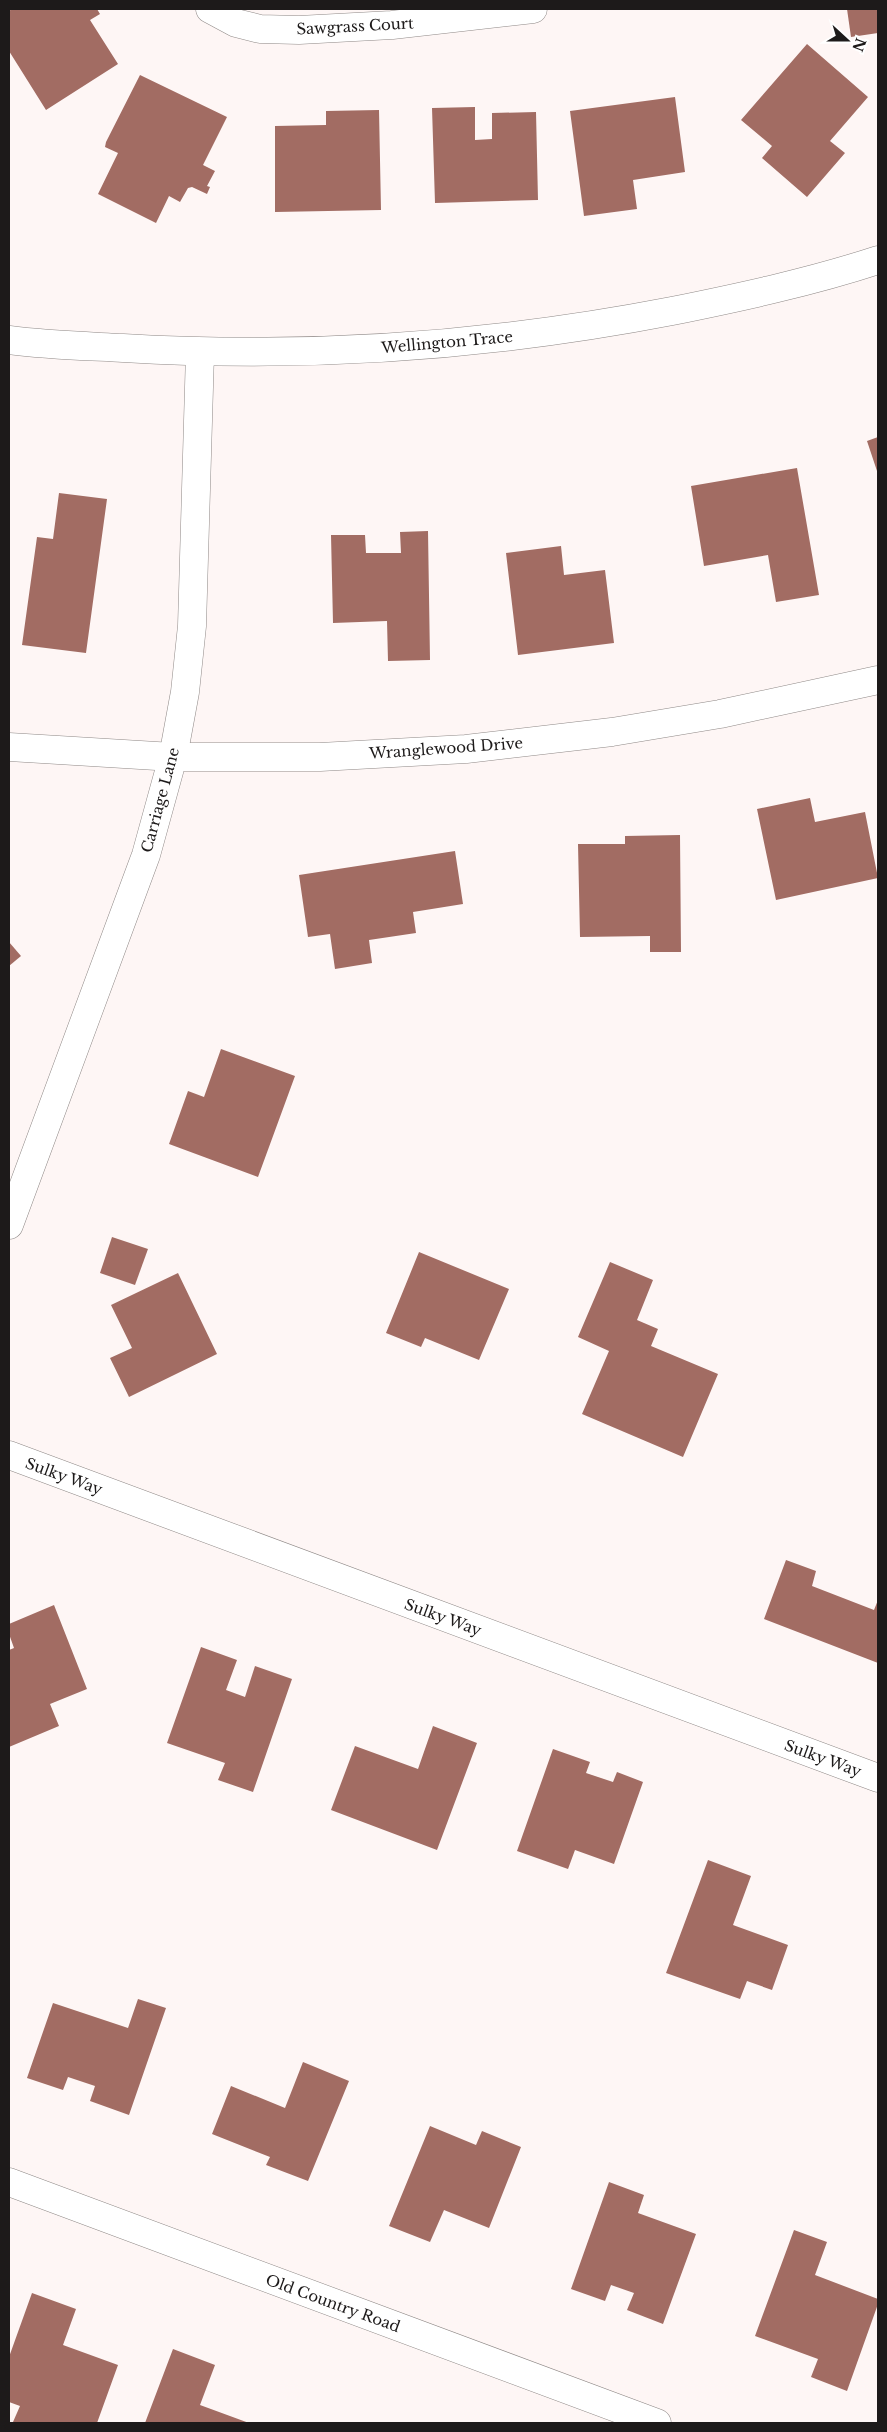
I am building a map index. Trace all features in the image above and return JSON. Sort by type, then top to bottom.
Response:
[{"type":"street","name":"Sawgrass Court","points":[[210,9],[236,22],[260,29],[299,30],[392,25],[533,9]]},
{"type":"street","name":"Wellington Trace","points":[[9,340],[200,353],[334,352],[469,342],[602,324],[734,298],[878,260]]},
{"type":"street","name":"Carriage Lane","points":[[9,1225],[146,855],[173,757],[185,692],[192,626],[200,353]]},
{"type":"street","name":"Wranglewood Drive","points":[[9,747],[173,757],[320,757],[486,746],[612,732],[710,716],[878,680]]},
{"type":"street","name":"Sulky Way","points":[[9,1455],[878,1778]]},
{"type":"street","name":"Old Country Road","points":[[9,2182],[657,2423]]},
{"type":"building","points":[[12,9],[97,9],[100,14],[90,20],[118,64],[46,110],[9,51],[9,11]]},
{"type":"building","points":[[847,9],[878,9],[878,33],[851,37]]},
{"type":"building","points":[[807,44],[868,97],[830,141],[845,153],[807,197],[762,158],[772,146],[741,120]]},
{"type":"building","points":[[140,75],[227,117],[203,165],[215,171],[207,186],[210,187],[207,194],[192,187],[188,188],[180,202],[169,196],[156,223],[98,194],[118,153],[105,147],[106,142]]},
{"type":"building","points":[[675,97],[685,172],[633,180],[637,209],[584,216],[570,111]]},
{"type":"building","points":[[475,107],[475,140],[492,139],[492,113],[536,112],[538,200],[435,203],[432,108]]},
{"type":"building","points":[[379,110],[381,210],[275,212],[275,126],[326,125],[326,111]]},
{"type":"building","points":[[878,437],[878,474],[867,441]]},
{"type":"building","points":[[797,468],[819,595],[776,602],[768,555],[704,566],[691,486]]},
{"type":"building","points":[[59,493],[107,499],[86,653],[22,645],[37,537],[53,539]]},
{"type":"building","points":[[428,531],[430,660],[388,661],[387,621],[333,623],[331,535],[365,535],[366,553],[401,553],[400,532]]},
{"type":"building","points":[[561,546],[564,575],[605,570],[614,643],[518,655],[506,553]]},
{"type":"building","points":[[810,798],[815,822],[865,812],[878,878],[776,900],[757,809]]},
{"type":"building","points":[[680,835],[681,952],[650,952],[650,936],[580,937],[578,844],[625,844],[625,836]]},
{"type":"building","points":[[455,851],[463,904],[413,912],[416,933],[369,940],[372,963],[335,969],[330,934],[308,937],[299,875]]},
{"type":"building","points":[[9,942],[21,956],[9,966]]},
{"type":"building","points":[[221,1049],[295,1076],[258,1177],[169,1144],[188,1091],[204,1097]]},
{"type":"building","points":[[112,1237],[148,1249],[135,1285],[100,1273]]},
{"type":"building","points":[[419,1252],[509,1289],[479,1360],[425,1338],[421,1347],[386,1333]]},
{"type":"building","points":[[610,1262],[653,1280],[637,1320],[658,1329],[651,1346],[718,1374],[683,1457],[582,1414],[609,1351],[578,1337]]},
{"type":"building","points":[[178,1273],[217,1354],[129,1397],[110,1358],[132,1348],[111,1305]]},
{"type":"building","points":[[786,1560],[816,1571],[812,1586],[874,1610],[878,1600],[878,1663],[764,1619]]},
{"type":"building","points":[[54,1605],[87,1689],[50,1704],[59,1726],[9,1747],[9,1650],[14,1648],[9,1634],[9,1624]]},
{"type":"building","points":[[201,1647],[237,1660],[226,1690],[245,1697],[255,1666],[292,1679],[253,1792],[218,1780],[225,1763],[167,1743]]},
{"type":"building","points":[[433,1726],[477,1743],[437,1850],[331,1810],[355,1746],[418,1769]]},
{"type":"building","points":[[553,1749],[590,1762],[586,1773],[613,1782],[617,1772],[643,1782],[614,1864],[575,1850],[568,1869],[517,1851]]},
{"type":"building","points":[[708,1860],[751,1876],[733,1925],[788,1945],[772,1990],[747,1981],[740,1999],[666,1973]]},
{"type":"building","points":[[138,1999],[166,2008],[129,2115],[90,2101],[95,2086],[68,2077],[63,2090],[27,2078],[53,2003],[128,2028]]},
{"type":"building","points":[[303,2062],[349,2081],[308,2181],[266,2165],[270,2157],[212,2134],[231,2086],[285,2108]]},
{"type":"building","points":[[430,2126],[476,2145],[482,2131],[521,2147],[489,2228],[444,2210],[430,2242],[389,2226]]},
{"type":"building","points":[[609,2182],[644,2195],[638,2213],[696,2234],[663,2324],[627,2310],[634,2293],[611,2285],[605,2301],[571,2289]]},
{"type":"building","points":[[794,2230],[827,2242],[815,2275],[878,2299],[878,2304],[847,2391],[811,2377],[818,2359],[755,2336]]},
{"type":"building","points":[[32,2293],[76,2309],[63,2345],[118,2365],[97,2423],[13,2422],[20,2406],[9,2402],[9,2357]]},
{"type":"building","points":[[173,2349],[215,2365],[200,2405],[249,2423],[145,2423]]}]
